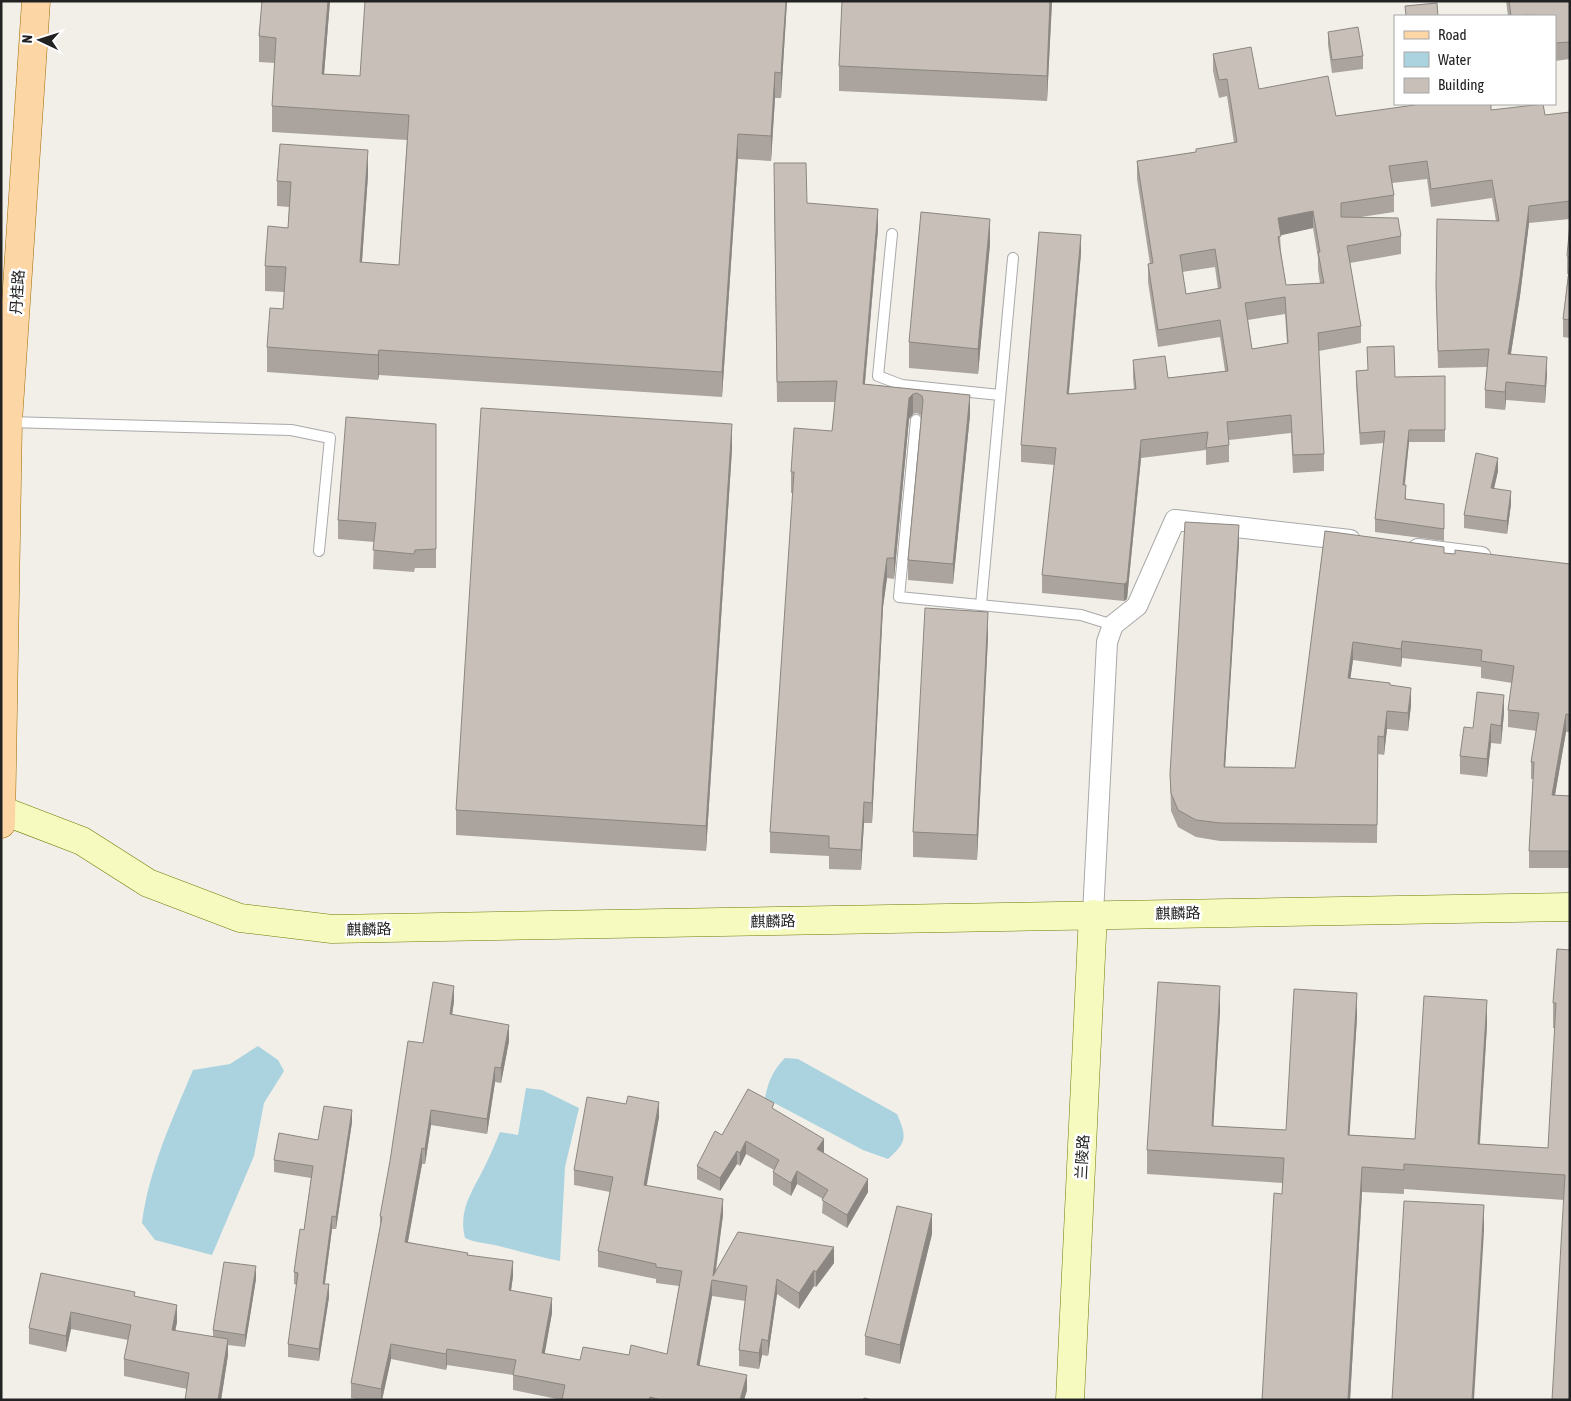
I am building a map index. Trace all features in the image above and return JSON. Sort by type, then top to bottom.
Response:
[{"type":"main road","name":"丹桂路","points":[[2,814],[8,422],[36,1]]},
{"type":"street","points":[[1093,914],[1108,642],[1113,624],[1136,606],[1174,520],[1368,542]]},
{"type":"street","points":[[1398,546],[1497,559]]},
{"type":"street","name":"麒麟路","points":[[2,814],[82,841],[148,883],[240,918],[332,929],[1570,907]]},
{"type":"street","name":"兰陵路","points":[[1070,1400],[1093,914]]},
{"type":"lane","points":[[892,234],[878,376],[902,385],[1000,395]]},
{"type":"lane","points":[[980,605],[1013,258]]},
{"type":"lane","points":[[916,420],[899,597],[1081,615],[1113,624]]},
{"type":"lane","points":[[8,422],[291,430],[330,438],[319,551]]},
{"type":"water","points":[[258,1046],[278,1060],[284,1071],[264,1103],[254,1156],[212,1255],[155,1240],[142,1223],[145,1203],[162,1145],[193,1070],[230,1064]]},
{"type":"water","points":[[785,1058],[798,1059],[897,1114],[904,1134],[899,1148],[888,1159],[863,1150],[765,1098],[772,1076]]},
{"type":"water","points":[[526,1088],[542,1090],[579,1108],[565,1167],[560,1261],[473,1241],[465,1238],[463,1228],[467,1202],[500,1132],[518,1135]]},
{"type":"building","points":[[262,1],[328,1],[322,74],[360,76],[365,1],[786,1],[781,73],[775,72],[771,136],[738,134],[722,372],[379,350],[378,355],[267,347],[270,308],[283,309],[286,267],[265,266],[268,226],[288,228],[291,182],[277,181],[280,144],[368,150],[360,262],[399,265],[409,115],[272,106],[276,38],[259,36]]},
{"type":"building","points":[[842,1],[1050,1],[1047,76],[839,66]]},
{"type":"building","points":[[1509,1],[1570,1],[1570,42],[1556,43],[1556,15],[1511,15]]},
{"type":"building","points":[[1437,3],[1438,15],[1406,15],[1405,6]]},
{"type":"building","points":[[1358,27],[1363,56],[1332,60],[1328,32]]},
{"type":"building","points":[[1251,47],[1259,89],[1328,76],[1336,116],[1415,105],[1491,105],[1491,110],[1543,105],[1545,115],[1570,112],[1570,201],[1529,206],[1508,354],[1547,357],[1545,386],[1506,382],[1505,392],[1485,390],[1489,349],[1438,351],[1436,286],[1437,219],[1499,221],[1492,180],[1431,189],[1427,161],[1389,166],[1394,195],[1341,203],[1341,217],[1398,218],[1401,236],[1347,246],[1361,326],[1318,333],[1324,454],[1293,455],[1291,415],[1227,422],[1229,445],[1206,448],[1208,432],[1141,440],[1127,582],[1124,584],[1042,575],[1056,448],[1021,445],[1039,232],[1081,235],[1067,394],[1136,389],[1133,360],[1165,356],[1168,378],[1228,371],[1220,320],[1158,330],[1148,264],[1153,263],[1137,161],[1196,152],[1196,149],[1237,142],[1227,79],[1219,80],[1213,54]],"holes":[[[1313,211],[1320,252],[1318,252],[1324,283],[1286,285],[1278,237],[1281,236],[1278,218]],[[1215,249],[1221,288],[1186,294],[1180,255]],[[1285,297],[1288,343],[1252,349],[1245,303]]]},
{"type":"building","points":[[774,163],[806,163],[807,203],[878,209],[863,384],[970,395],[953,564],[908,560],[923,400],[922,396],[917,393],[909,398],[894,558],[887,558],[883,587],[872,803],[864,802],[861,850],[829,848],[829,836],[770,832],[794,472],[791,472],[794,428],[832,431],[837,381],[777,382]]},
{"type":"building","points":[[921,212],[990,219],[978,349],[909,342]]},
{"type":"building","points":[[1570,223],[1570,257],[1567,256]]},
{"type":"building","points":[[1570,263],[1570,320],[1563,319]]},
{"type":"building","points":[[1394,346],[1395,377],[1445,376],[1445,430],[1409,430],[1403,485],[1406,485],[1405,499],[1444,504],[1444,529],[1375,519],[1385,431],[1360,433],[1356,371],[1368,370],[1367,347]]},
{"type":"building","points":[[481,408],[732,424],[706,826],[456,810]]},
{"type":"building","points":[[346,417],[436,424],[436,549],[415,550],[414,554],[373,550],[376,523],[338,520]]},
{"type":"building","points":[[1476,453],[1498,458],[1491,488],[1511,491],[1507,521],[1464,515]]},
{"type":"building","points":[[1185,522],[1239,525],[1224,767],[1295,768],[1325,531],[1444,547],[1444,553],[1455,554],[1455,550],[1570,564],[1570,715],[1566,714],[1552,795],[1570,796],[1570,851],[1529,851],[1534,762],[1531,762],[1539,713],[1508,710],[1514,666],[1481,661],[1482,650],[1402,641],[1401,649],[1353,642],[1348,678],[1390,683],[1390,685],[1411,688],[1408,713],[1387,711],[1384,737],[1378,736],[1377,825],[1220,823],[1196,820],[1178,810],[1171,793],[1170,774]]},
{"type":"building","points":[[925,608],[988,612],[977,835],[913,832]]},
{"type":"building","points":[[1477,692],[1504,695],[1501,726],[1491,724],[1487,759],[1460,756],[1464,727],[1473,728]]},
{"type":"building","points":[[1557,949],[1570,950],[1570,1400],[1552,1400],[1565,1175],[1404,1164],[1404,1170],[1362,1167],[1348,1400],[1262,1400],[1274,1193],[1282,1194],[1284,1158],[1147,1150],[1158,982],[1220,986],[1212,1126],[1286,1130],[1294,989],[1357,993],[1348,1135],[1415,1139],[1424,996],[1487,1000],[1478,1144],[1548,1148],[1556,1003],[1553,1003]]},
{"type":"building","points":[[433,982],[454,986],[450,1014],[509,1025],[501,1068],[495,1067],[487,1119],[431,1110],[425,1149],[422,1148],[405,1242],[468,1253],[467,1255],[513,1261],[509,1290],[552,1298],[542,1353],[580,1360],[583,1347],[629,1355],[631,1345],[667,1354],[682,1271],[656,1267],[656,1264],[598,1251],[613,1177],[574,1170],[587,1097],[626,1104],[628,1096],[659,1102],[644,1185],[723,1199],[713,1276],[738,1232],[834,1247],[816,1272],[814,1270],[799,1293],[777,1279],[768,1341],[762,1339],[759,1353],[739,1350],[747,1286],[712,1280],[697,1365],[747,1375],[740,1400],[661,1400],[650,1397],[649,1400],[562,1400],[565,1385],[513,1375],[516,1360],[447,1349],[446,1354],[391,1344],[381,1389],[351,1383],[382,1217],[380,1216],[408,1041],[423,1043]]},
{"type":"building","points":[[748,1089],[774,1103],[772,1108],[824,1139],[817,1149],[868,1179],[847,1215],[822,1200],[828,1190],[797,1171],[791,1183],[773,1172],[779,1160],[746,1141],[740,1153],[737,1151],[720,1178],[697,1166],[715,1131],[722,1135]]},
{"type":"building","points":[[324,1106],[352,1110],[336,1217],[332,1216],[323,1284],[329,1284],[319,1349],[288,1344],[298,1273],[294,1272],[300,1229],[304,1230],[313,1166],[274,1160],[279,1133],[318,1140]]},
{"type":"building","points":[[1404,1201],[1484,1205],[1472,1400],[1392,1400]]},
{"type":"building","points":[[897,1206],[932,1214],[900,1345],[865,1336]]},
{"type":"building","points":[[224,1262],[256,1266],[245,1335],[213,1330]]},
{"type":"building","points":[[41,1273],[135,1292],[134,1296],[177,1305],[172,1330],[228,1339],[218,1400],[185,1400],[189,1373],[124,1359],[131,1325],[71,1312],[66,1336],[29,1328]]}]
